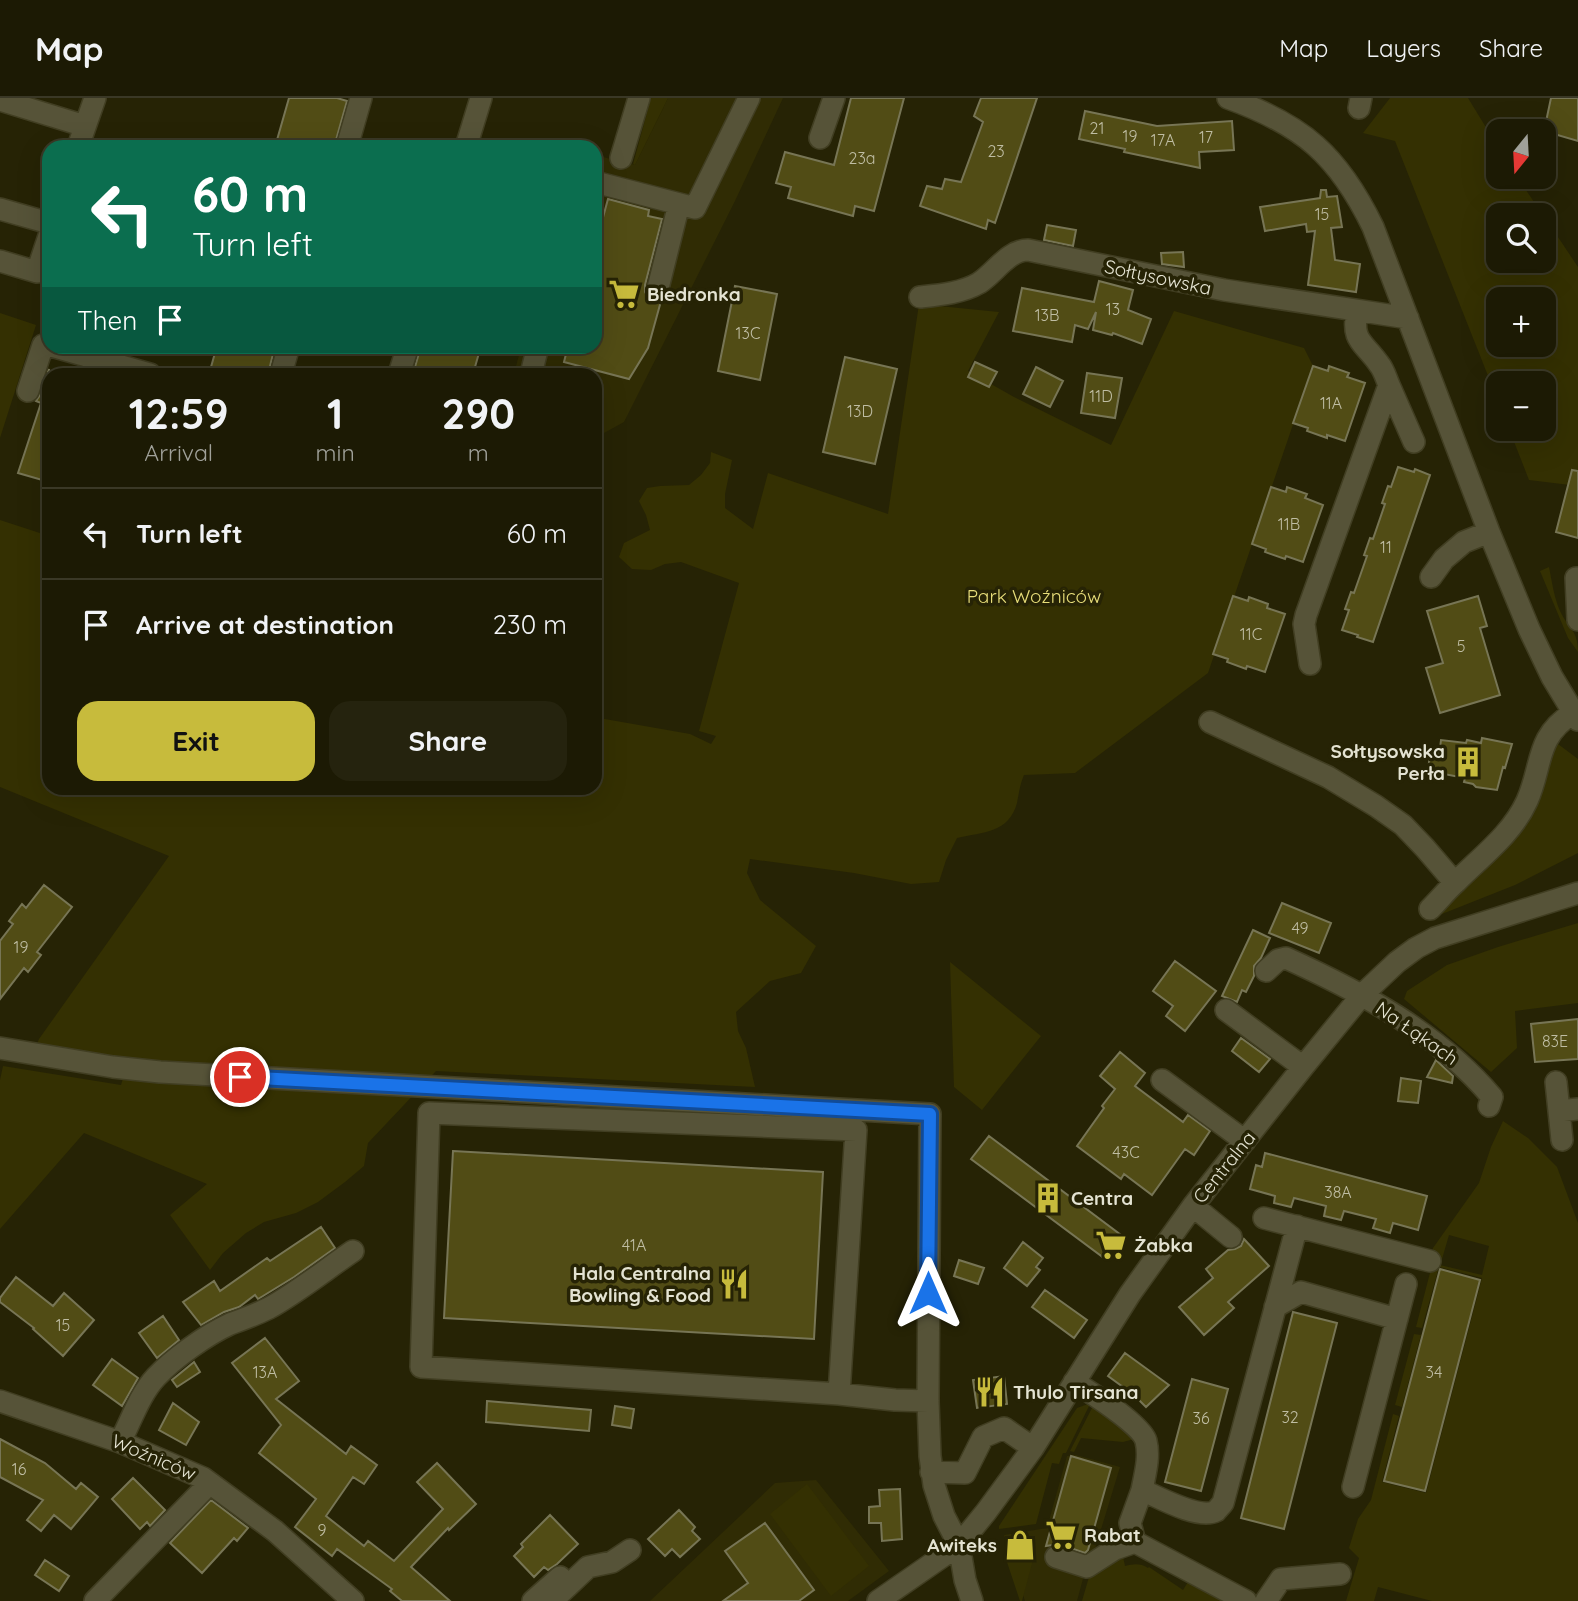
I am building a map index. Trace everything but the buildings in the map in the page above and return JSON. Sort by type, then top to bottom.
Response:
[{"type":"street","points":[[80,140],[95,98]]},
{"type":"street","points":[[349,140],[361,98]]},
{"type":"street","points":[[621,158],[639,98]]},
{"type":"street","points":[[602,184],[695,208],[749,98]]},
{"type":"street","points":[[820,138],[834,98]]},
{"type":"street","points":[[1228,98],[1261,104],[1293,127],[1340,170],[1359,198],[1373,227],[1489,532],[1542,658],[1576,716],[1558,724],[1544,743],[1527,799],[1513,825],[1430,909]]},
{"type":"street","points":[[467,140],[476,99]]},
{"type":"street","points":[[0,100],[85,126]]},
{"type":"street","points":[[658,288],[679,204]]},
{"type":"street","points":[[0,209],[42,221]]},
{"type":"street","name":"Sołtysowska","points":[[920,297],[966,289],[990,275],[1015,253],[1028,250],[1224,290],[1408,318]]},
{"type":"street","points":[[0,261],[37,272],[42,257]]},
{"type":"street","points":[[1357,311],[1355,323],[1358,340],[1381,366],[1414,442]]},
{"type":"street","points":[[28,391],[42,348]]},
{"type":"street","points":[[79,354],[129,368]]},
{"type":"street","points":[[1310,664],[1304,624],[1306,615],[1389,384]]},
{"type":"street","points":[[1431,577],[1444,559],[1464,542],[1489,532]]},
{"type":"street","points":[[1578,578],[1578,620]]},
{"type":"street","points":[[1210,722],[1328,777],[1376,806],[1403,825],[1455,883]]},
{"type":"street","name":"Centralna","points":[[878,1601],[959,1545],[986,1512],[1033,1448],[1148,1267],[1193,1206],[1362,995],[1397,962],[1434,938],[1578,892]]},
{"type":"street","points":[[1266,971],[1278,960],[1286,958],[1362,995]]},
{"type":"street","name":"Na Łąkach","points":[[1362,995],[1440,1045],[1475,1076],[1492,1097],[1489,1106]]},
{"type":"street","points":[[1226,1010],[1303,1067]]},
{"type":"street","points":[[0,1048],[160,1072],[930,1114],[928,1401],[931,1472],[940,1507],[959,1545],[972,1601]]},
{"type":"street","points":[[1162,1080],[1245,1141]]},
{"type":"street","points":[[1556,1082],[1568,1110],[1562,1140]]},
{"type":"street","points":[[839,1394],[856,1130],[429,1113],[421,1367],[928,1401]]},
{"type":"street","points":[[1193,1206],[1231,1237]]},
{"type":"street","points":[[1264,1218],[1430,1261]]},
{"type":"street","points":[[1142,1490],[1182,1508],[1206,1513],[1216,1511],[1223,1503],[1297,1226]]},
{"type":"street","points":[[120,1442],[145,1392],[167,1367],[208,1337],[272,1306],[353,1251]]},
{"type":"street","points":[[1353,1487],[1406,1284]]},
{"type":"street","points":[[1275,1307],[1301,1292],[1397,1319]]},
{"type":"street","points":[[1074,1381],[1126,1418],[1146,1437],[1148,1456],[1142,1490],[1130,1524],[1135,1542],[1246,1601]]},
{"type":"street","name":"Woźniców","points":[[0,1401],[120,1442],[203,1478],[275,1531],[353,1601]]},
{"type":"street","points":[[931,1472],[965,1473],[983,1437],[1004,1428],[1033,1448]]},
{"type":"street","points":[[95,1601],[210,1483]]},
{"type":"street","points":[[1056,1557],[1087,1567],[1115,1549],[1135,1542]]},
{"type":"street","points":[[552,1601],[588,1567],[612,1562],[630,1550]]},
{"type":"street","points":[[533,1601],[569,1568]]},
{"type":"street","points":[[1266,1601],[1281,1578],[1340,1574]]},
{"type":"shaded area","points":[[668,98],[783,98],[735,201],[624,422],[602,434],[602,368],[516,368],[519,354],[602,354],[602,157],[635,165]]},
{"type":"shaded area","points":[[1076,1455],[1120,1467],[1089,1569],[1084,1575],[1077,1601],[1025,1601],[1004,1535],[1047,1528],[1067,1456]]},
{"type":"shaded area","points":[[816,1480],[889,1571],[848,1601],[650,1601],[775,1483]]},
{"type":"green space","points":[[651,98],[668,98],[635,165],[633,164]]},
{"type":"green space","points":[[1390,98],[1468,98],[1486,127],[1486,189],[1525,189],[1535,203],[1486,203],[1486,273],[1556,273],[1556,234],[1578,267],[1578,486],[1529,480],[1514,441],[1556,441],[1556,371],[1486,371],[1395,141],[1363,133]]},
{"type":"green space","name":"Park Woźniców","points":[[919,304],[999,312],[968,371],[1111,445],[1174,311],[1304,348],[1313,366],[1208,673],[1075,773],[1024,775],[1017,803],[1008,820],[994,829],[957,838],[939,882],[911,884],[854,873],[750,859],[747,873],[760,900],[816,946],[801,973],[770,981],[736,1012],[738,1031],[746,1048],[755,1087],[436,1071],[368,1143],[364,1166],[318,1202],[296,1213],[264,1222],[246,1233],[223,1253],[210,1270],[170,1215],[207,1184],[84,1133],[0,1229],[0,1080],[3,1066],[121,1085],[129,1059],[37,1044],[169,856],[0,787],[0,520],[42,534],[42,795],[602,795],[602,719],[690,734],[711,744],[716,736],[699,731],[739,583],[681,562],[665,564],[651,570],[632,569],[619,557],[624,543],[650,530],[639,501],[647,488],[689,485],[710,463],[711,452],[732,460],[725,508],[753,529],[768,473],[888,514]]},
{"type":"green space","points":[[0,313],[36,325],[0,438]]},
{"type":"green space","points":[[1549,567],[1558,606],[1575,634],[1578,652],[1568,638],[1540,571]]},
{"type":"green space","points":[[1554,741],[1578,759],[1578,853],[1515,885],[1442,914],[1434,911],[1527,823],[1535,807]]},
{"type":"green space","points":[[1578,923],[1578,1003],[1515,1011],[1517,1048],[1491,1072],[1404,999],[1407,991],[1447,965]]},
{"type":"green space","points":[[950,962],[1041,1036],[982,1110],[954,1087]]},
{"type":"green space","points":[[1503,1121],[1528,1138],[1557,1167],[1578,1223],[1578,1601],[1432,1601],[1378,1587],[1374,1601],[1346,1601],[1359,1558],[1349,1548],[1358,1519],[1371,1500],[1393,1414],[1399,1416],[1382,1482],[1426,1493],[1482,1278],[1439,1267],[1422,1328],[1416,1327],[1432,1265],[1482,1275],[1489,1246],[1449,1235],[1442,1259],[1432,1253],[1479,1183]]},
{"type":"green space","points":[[1414,1334],[1421,1335],[1402,1407],[1395,1405]]},
{"type":"green space","points":[[1088,1404],[1066,1453],[1063,1453],[1059,1464],[1052,1463],[1036,1524],[999,1529],[1077,1408]]},
{"type":"green space","points":[[1093,1406],[1131,1432],[1134,1439],[1123,1442],[1081,1438],[1074,1452],[1070,1451]]},
{"type":"green space","points":[[807,1484],[869,1566],[831,1596],[770,1514]]},
{"type":"green space","points":[[1122,1552],[1125,1566],[1137,1564],[1149,1567],[1183,1590],[1188,1582],[1222,1601],[1082,1601],[1089,1577]]},
{"type":"green space","points":[[1034,1556],[1022,1601],[1020,1601],[1007,1562]]},
{"type":"place","name":"Biedronka","points":[[624,294]]},
{"type":"place","name":"Sołtysowska Perła","points":[[1468,762]]},
{"type":"place","name":"Centra","points":[[1048,1198]]},
{"type":"place","name":"Żabka","points":[[1111,1245]]},
{"type":"place","name":"Hala Centralna Bowling & Food","points":[[734,1284]]},
{"type":"place","name":"Thulo Tirsana","points":[[990,1392]]},
{"type":"place","name":"Rabat","points":[[1061,1535]]},
{"type":"place","name":"Awiteks","points":[[1020,1545]]},
{"type":"route","points":[[240,1077],[930,1114],[928,1293]]}]
